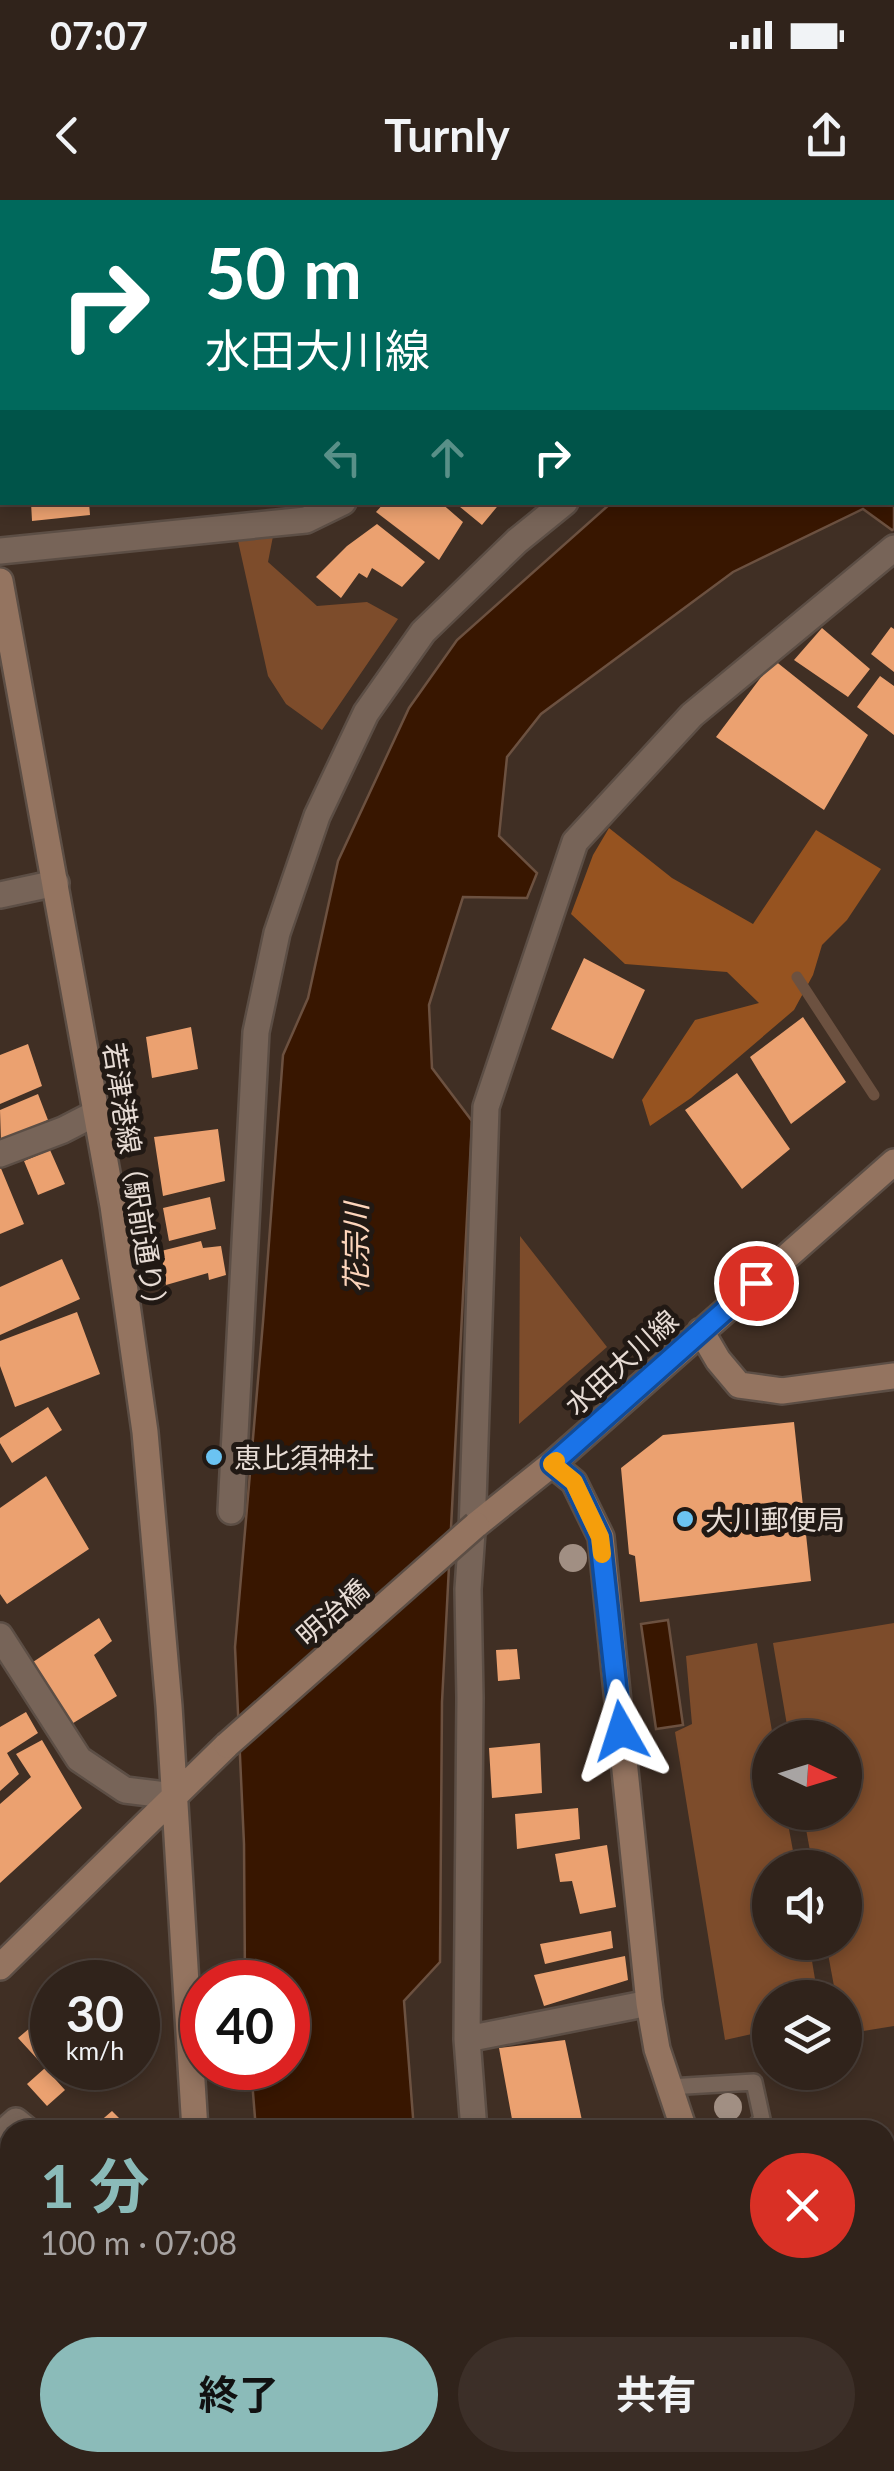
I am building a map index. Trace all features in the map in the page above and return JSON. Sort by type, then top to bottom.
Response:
[{"type":"main road","name":"若津港線（駅前通り）","points":[[0,581],[113,1206],[145,1432],[169,1706],[194,2120]]},
{"type":"main road","name":"水田大川線","points":[[476,1524],[552,1464],[894,1162]]},
{"type":"main road","points":[[701,1331],[738,1384],[782,1391],[894,1376]]},
{"type":"main road","points":[[552,1464],[574,1482],[600,1537],[649,2003],[657,2050],[681,2120]]},
{"type":"main road","name":"明治橋","points":[[174,1796],[227,1744],[476,1524]]},
{"type":"main road","points":[[0,1968],[174,1796]]},
{"type":"street","points":[[0,551],[306,520],[338,505]]},
{"type":"street","points":[[230,1511],[256,1032],[277,933],[317,816],[366,712],[423,632],[517,541],[560,505]]},
{"type":"street","points":[[473,2120],[467,2039],[468,1589],[486,1107],[575,842],[692,715],[894,548]]},
{"type":"street","points":[[0,895],[56,883]]},
{"type":"street","points":[[0,1154],[96,1113]]},
{"type":"street","points":[[0,1636],[80,1758],[124,1790],[174,1796]]},
{"type":"street","points":[[467,2039],[649,2003]]},
{"type":"lane","points":[[669,2087],[754,2082],[762,2120]]},
{"type":"shaded area","points":[[274,531],[268,562],[317,606],[367,602],[398,619],[322,730],[286,704],[268,676],[236,532]]},
{"type":"shaded area","points":[[609,828],[672,878],[753,924],[816,830],[881,869],[847,920],[822,945],[813,975],[794,1010],[691,1098],[650,1126],[642,1100],[695,1020],[759,1003],[727,972],[625,964],[571,914],[593,855]]},
{"type":"shaded area","points":[[520,1236],[607,1347],[519,1424]]},
{"type":"shaded area","points":[[894,1623],[894,2026],[862,2031],[862,1980],[833,1980],[829,1960],[862,1960],[862,1850],[810,1850],[806,1830],[862,1830],[862,1720],[786,1720],[773,1643]]},
{"type":"shaded area","points":[[757,1643],[770,1720],[752,1720],[752,1830],[789,1830],[793,1850],[752,1850],[752,1960],[812,1960],[815,1980],[752,1980],[752,2034],[725,2040],[675,1732],[692,1724],[686,1656]]},
{"type":"water","name":"花宗川","points":[[609,505],[894,505],[892,530],[863,509],[733,572],[541,714],[507,757],[499,836],[537,873],[527,898],[463,897],[429,1005],[432,1068],[472,1121],[442,1702],[440,1962],[404,2001],[413,2120],[255,2120],[253,2090],[310,2090],[310,1960],[245,1960],[235,1647],[283,1055],[308,998],[338,861],[409,708],[457,640]]},
{"type":"water","points":[[668,1620],[683,1725],[656,1729],[641,1624]]},
{"type":"building","points":[[31,505],[89,505],[90,515],[32,521]]},
{"type":"building","points":[[382,505],[443,505],[463,522],[439,560],[376,512]]},
{"type":"building","points":[[458,505],[499,505],[482,525]]},
{"type":"building","points":[[377,524],[425,562],[402,587],[372,568],[367,578],[359,573],[341,598],[316,577],[347,546]]},
{"type":"building","points":[[891,627],[894,629],[894,672],[871,654]]},
{"type":"building","points":[[822,628],[870,669],[848,697],[794,660]]},
{"type":"building","points":[[774,660],[868,735],[824,810],[716,737]]},
{"type":"building","points":[[880,676],[894,686],[894,735],[857,707]]},
{"type":"building","points":[[584,958],[645,990],[613,1059],[551,1029]]},
{"type":"building","points":[[803,1017],[846,1082],[791,1124],[750,1057]]},
{"type":"building","points":[[191,1027],[198,1069],[152,1078],[146,1037]]},
{"type":"building","points":[[28,1044],[42,1086],[0,1104],[0,1055]]},
{"type":"building","points":[[737,1073],[790,1149],[742,1189],[685,1110]]},
{"type":"building","points":[[38,1094],[48,1120],[1,1142],[0,1110]]},
{"type":"building","points":[[218,1129],[225,1181],[163,1196],[154,1137]]},
{"type":"building","points":[[50,1150],[65,1184],[38,1195],[24,1161]]},
{"type":"building","points":[[0,1166],[24,1224],[0,1234]]},
{"type":"building","points":[[210,1197],[216,1229],[169,1241],[163,1208]]},
{"type":"building","points":[[201,1241],[203,1248],[221,1246],[226,1275],[209,1280],[208,1273],[166,1285],[161,1251]]},
{"type":"building","points":[[62,1259],[80,1299],[0,1335],[0,1287]]},
{"type":"building","points":[[77,1312],[100,1374],[15,1407],[0,1366],[0,1341]]},
{"type":"building","points":[[48,1407],[62,1430],[12,1463],[0,1438]]},
{"type":"building","points":[[794,1422],[811,1581],[640,1602],[635,1556],[629,1554],[621,1468],[663,1435]]},
{"type":"building","points":[[46,1476],[89,1549],[7,1604],[0,1594],[0,1508]]},
{"type":"building","points":[[99,1618],[112,1641],[94,1655],[117,1696],[70,1725],[33,1662]]},
{"type":"building","points":[[517,1649],[520,1679],[498,1681],[496,1650]]},
{"type":"building","points":[[26,1712],[38,1733],[7,1753],[19,1774],[0,1791],[0,1727]]},
{"type":"building","points":[[42,1740],[82,1808],[0,1883],[0,1804],[31,1777],[16,1754]]},
{"type":"building","points":[[540,1743],[542,1793],[492,1798],[489,1748]]},
{"type":"building","points":[[578,1808],[580,1839],[517,1849],[515,1814]]},
{"type":"building","points":[[607,1845],[616,1907],[580,1914],[572,1881],[560,1882],[555,1854]]},
{"type":"building","points":[[611,1931],[613,1948],[545,1964],[540,1944]]},
{"type":"building","points":[[625,1956],[628,1980],[544,2006],[534,1975]]},
{"type":"building","points":[[30,2028],[30,2051],[18,2038]]},
{"type":"building","points":[[565,2040],[582,2120],[512,2120],[499,2048]]},
{"type":"building","points":[[32,2090],[65,2090],[47,2106]]},
{"type":"building","points":[[112,2111],[121,2120],[102,2120]]},
{"type":"waterway","points":[[797,977],[874,1095]]},
{"type":"slow traffic","points":[[556,1461],[552,1464],[574,1482],[600,1537],[602,1554]]},
{"type":"place","name":"恵比須神社","points":[[214,1457]]},
{"type":"place","name":"大川郵便局","points":[[685,1519]]},
{"type":"route","points":[[621,1731],[600,1537],[574,1482],[552,1464],[756,1283]]}]
